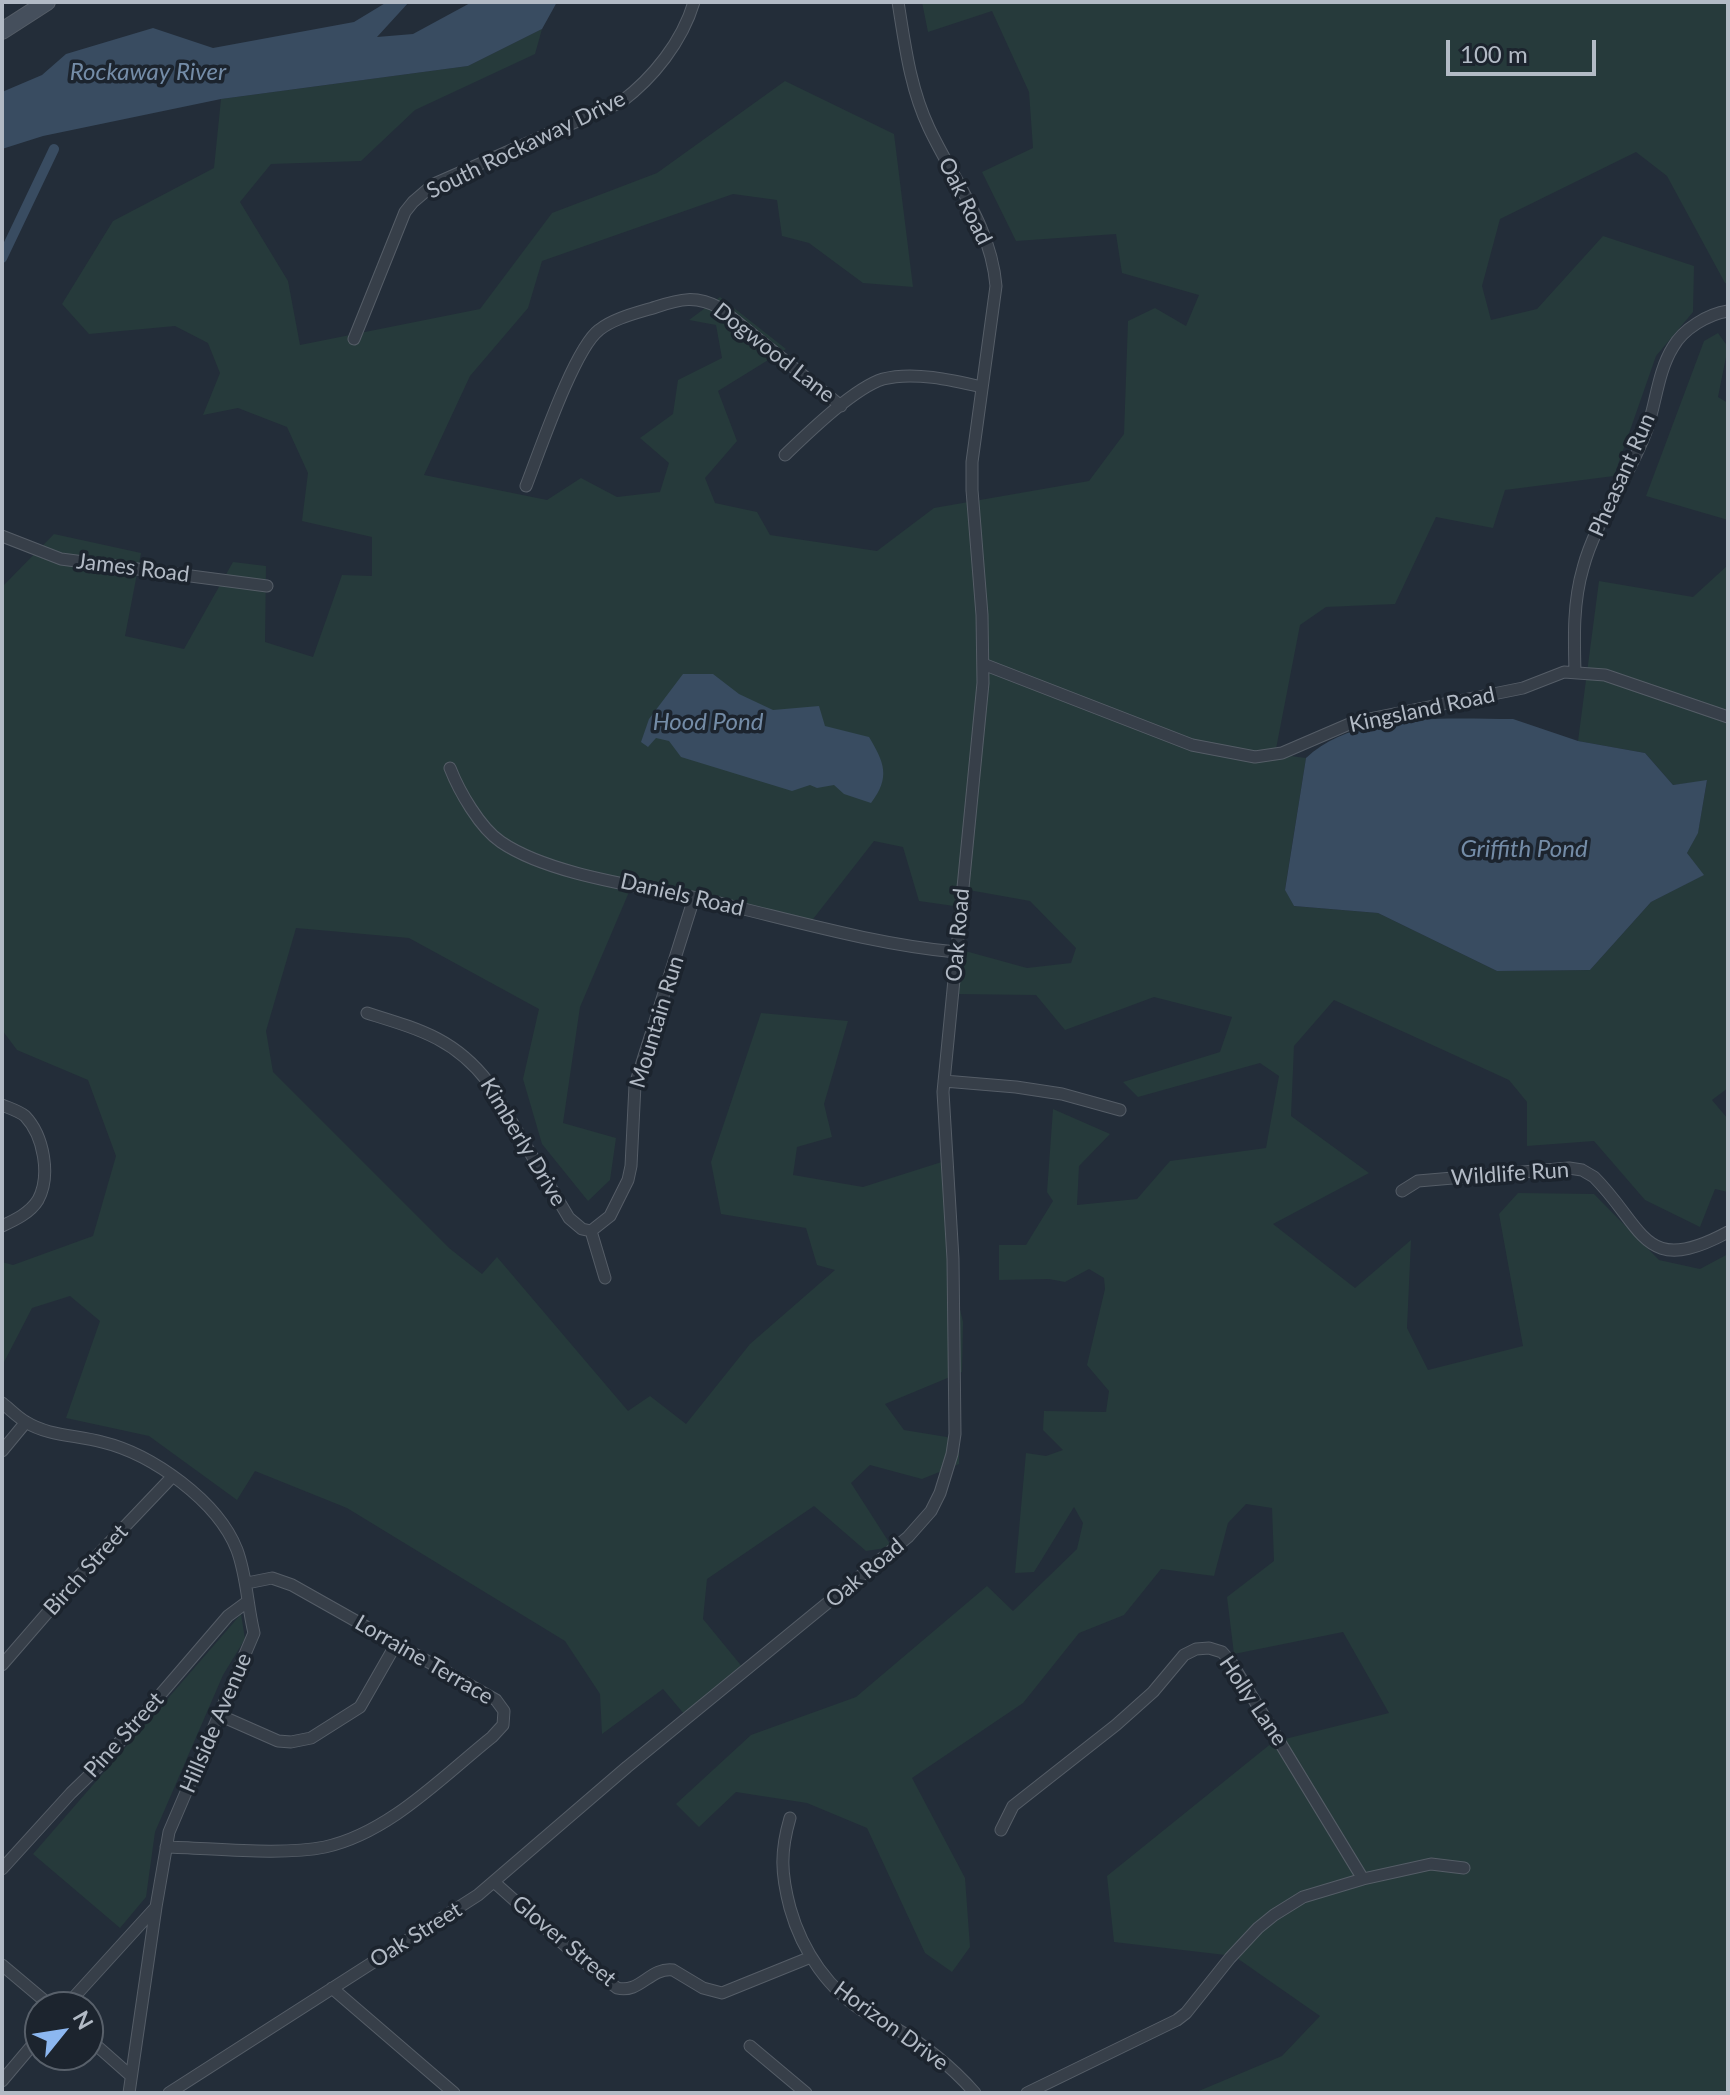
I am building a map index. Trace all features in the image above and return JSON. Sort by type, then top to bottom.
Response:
[{"type":"main road","points":[[2,31],[47,2]]},
{"type":"street","name":"South Rockaway Drive","points":[[354,339],[400,221],[413,202],[434,184],[621,102],[659,66],[676,41],[694,2]]},
{"type":"street","name":"Oak Road","points":[[645,1753],[908,1537],[931,1511],[940,1493],[955,1434],[953,1259],[942,1117],[980,731],[983,664],[972,490],[974,435],[995,300],[992,259],[976,214],[921,110],[913,84],[898,2]]},
{"type":"street","name":"Dogwood Lane","points":[[526,486],[589,339],[610,323],[681,299],[702,299],[720,308],[841,406]]},
{"type":"street","name":"Pheasant Run","points":[[1575,672],[1575,606],[1583,568],[1594,537],[1646,431],[1667,359],[1677,341],[1692,328],[1711,315],[1728,311]]},
{"type":"street","points":[[785,455],[841,406],[873,384],[892,378],[940,379],[982,387]]},
{"type":"street","name":"James Road","points":[[2,536],[61,559],[267,586]]},
{"type":"street","name":"Kingsland Road","points":[[983,664],[1192,745],[1255,757],[1282,753],[1354,722],[1523,688],[1564,672],[1605,675],[1728,717]]},
{"type":"street","name":"Daniels Road","points":[[450,768],[468,803],[493,836],[554,867],[794,922],[956,952]]},
{"type":"street","name":"Mountain Run","points":[[591,1231],[610,1216],[628,1180],[637,1073],[694,898]]},
{"type":"street","name":"Kimberly Drive","points":[[367,1013],[438,1037],[476,1066],[569,1218],[582,1229],[591,1231]]},
{"type":"street","points":[[944,1081],[1062,1094],[1120,1110]]},
{"type":"street","points":[[2,1105],[23,1114],[32,1127],[44,1158],[45,1177],[38,1199],[31,1209],[2,1226]]},
{"type":"street","name":"Wildlife Run","points":[[1402,1191],[1418,1181],[1575,1168],[1594,1177],[1651,1244],[1678,1250],[1692,1249],[1728,1232]]},
{"type":"street","points":[[591,1231],[605,1278]]},
{"type":"street","name":"Hillside Avenue","points":[[2,1403],[26,1422],[59,1433],[104,1442],[133,1453],[172,1477],[206,1503],[237,1550],[247,1583],[247,1602],[254,1633],[169,1832],[156,1907]]},
{"type":"street","points":[[2,1451],[26,1422]]},
{"type":"street","name":"Birch Street","points":[[2,1665],[93,1560],[172,1477]]},
{"type":"street","name":"Lorraine Terrace","points":[[166,1847],[296,1850],[345,1841],[364,1833],[405,1807],[500,1731],[504,1711],[496,1700],[279,1579],[247,1583]]},
{"type":"street","name":"Pine Street","points":[[2,1869],[99,1766],[228,1616],[247,1602]]},
{"type":"street","points":[[219,1715],[278,1741],[298,1742],[311,1738],[360,1707],[396,1644]]},
{"type":"street","name":"Holly Lane","points":[[1001,1830],[1013,1806],[1116,1725],[1153,1692],[1178,1660],[1190,1652],[1209,1648],[1222,1652],[1231,1662],[1363,1879]]},
{"type":"street","name":"Oak Street","points":[[169,2093],[450,1914],[494,1882],[645,1753]]},
{"type":"street","name":"Horizon Drive","points":[[790,1818],[782,1844],[782,1870],[793,1917],[811,1957],[835,1987],[855,2005],[942,2060],[975,2093]]},
{"type":"street","points":[[1027,2093],[1177,2020],[1230,1958],[1274,1915],[1303,1897],[1363,1879],[1431,1864],[1464,1868]]},
{"type":"street","name":"Glover Street","points":[[494,1882],[579,1958],[617,1988],[624,1990],[667,1969],[709,1991],[729,1992],[811,1957]]},
{"type":"street","points":[[80,1991],[156,1907]]},
{"type":"street","points":[[129,2093],[156,1907]]},
{"type":"street","points":[[2,1965],[33,1991]]},
{"type":"street","points":[[332,1988],[454,2093]]},
{"type":"street","points":[[750,2046],[806,2093]]},
{"type":"street","points":[[104,2052],[131,2076]]},
{"type":"street","points":[[2,2081],[24,2055]]},
{"type":"green space","points":[[922,2],[1728,2],[1728,284],[1667,176],[1636,152],[1500,219],[1482,286],[1491,320],[1537,309],[1603,236],[1694,266],[1693,312],[1656,356],[1614,476],[1505,490],[1493,528],[1436,517],[1395,604],[1326,607],[1300,625],[1275,754],[1306,758],[1285,889],[1294,906],[1378,913],[1497,971],[1590,970],[1651,902],[1703,875],[1687,853],[1698,832],[1707,781],[1673,785],[1645,753],[1578,741],[1599,581],[1693,597],[1728,565],[1728,1088],[1712,1100],[1728,1119],[1728,1192],[1715,1189],[1700,1227],[1645,1200],[1594,1141],[1527,1146],[1527,1102],[1509,1080],[1334,1000],[1294,1046],[1291,1116],[1369,1173],[1273,1224],[1355,1288],[1411,1240],[1407,1328],[1428,1370],[1523,1346],[1499,1214],[1518,1193],[1594,1194],[1659,1260],[1700,1269],[1728,1254],[1728,2093],[1194,2093],[1282,2056],[1320,2016],[1234,1956],[1114,1942],[1107,1876],[1273,1742],[1389,1713],[1343,1632],[1234,1654],[1227,1597],[1274,1561],[1272,1508],[1246,1504],[1228,1523],[1214,1576],[1161,1569],[1124,1615],[1079,1633],[1023,1703],[912,1778],[965,1878],[970,1947],[952,1972],[925,1953],[867,1828],[807,1803],[736,1792],[699,1827],[676,1804],[751,1735],[856,1697],[987,1586],[1013,1611],[1077,1549],[1083,1523],[1074,1507],[1034,1572],[1015,1573],[1026,1453],[1046,1456],[1063,1450],[1043,1430],[1044,1411],[1106,1412],[1109,1391],[1087,1365],[1105,1289],[1104,1278],[1089,1269],[1065,1282],[1049,1279],[999,1280],[999,1245],[1026,1245],[1053,1201],[1047,1192],[1053,1109],[1110,1134],[1079,1166],[1077,1205],[1137,1199],[1170,1161],[1266,1148],[1279,1076],[1260,1063],[1138,1097],[1123,1082],[1220,1052],[1232,1017],[1154,997],[1065,1030],[1036,995],[953,994],[958,949],[1027,968],[1071,963],[1076,948],[1030,901],[963,889],[961,907],[919,901],[903,847],[874,841],[810,923],[632,885],[580,1007],[563,1123],[616,1138],[610,1180],[588,1201],[542,1144],[523,1079],[539,1009],[409,938],[296,928],[266,1031],[273,1072],[449,1248],[482,1274],[497,1257],[628,1411],[650,1396],[686,1424],[750,1344],[835,1270],[817,1265],[806,1228],[721,1214],[711,1162],[761,1013],[848,1021],[824,1104],[832,1137],[797,1147],[793,1175],[863,1187],[948,1160],[951,1271],[963,1322],[962,1372],[885,1404],[904,1430],[959,1439],[959,1464],[922,1479],[870,1465],[851,1483],[892,1547],[866,1551],[814,1506],[707,1579],[703,1619],[748,1674],[690,1721],[663,1689],[602,1734],[600,1694],[565,1641],[347,1508],[255,1471],[237,1500],[149,1436],[66,1418],[100,1321],[70,1296],[32,1308],[2,1366],[2,1262],[13,1265],[93,1236],[116,1156],[88,1080],[17,1050],[2,1030],[2,587],[54,534],[141,553],[125,636],[184,649],[233,562],[266,566],[265,642],[313,657],[342,575],[372,576],[372,537],[302,521],[308,473],[287,427],[238,408],[203,415],[220,373],[208,343],[175,326],[89,334],[62,304],[113,221],[214,168],[221,99],[468,66],[542,29],[535,54],[415,110],[361,161],[271,164],[240,202],[288,281],[300,345],[480,309],[552,213],[657,173],[785,81],[894,134],[913,287],[863,283],[809,243],[782,236],[777,200],[733,194],[542,261],[528,308],[470,376],[424,475],[547,500],[581,478],[617,497],[660,492],[669,463],[640,438],[673,414],[678,380],[722,358],[716,325],[689,320],[720,297],[786,349],[718,391],[737,441],[705,478],[715,503],[757,512],[770,535],[877,551],[934,508],[1089,481],[1124,434],[1128,321],[1155,308],[1186,326],[1199,295],[1122,273],[1116,234],[1016,241],[982,172],[1033,148],[1029,92],[992,11],[928,32]]},
{"type":"green space","points":[[1718,333],[1728,347],[1718,397],[1728,403],[1728,520],[1646,496],[1704,341]]},
{"type":"green space","points":[[241,1614],[245,1639],[223,1675],[155,1832],[146,1897],[120,1928],[33,1854]]},
{"type":"water","name":"Rockaway River","points":[[387,2],[409,2],[377,37],[413,34],[472,2],[557,2],[542,29],[468,66],[221,99],[43,136],[2,149],[2,92],[42,75],[66,54],[153,28],[213,48],[354,22]]},
{"type":"water","name":"Hood Pond","points":[[683,674],[713,674],[739,694],[773,710],[819,706],[825,726],[869,737],[883,770],[877,794],[871,803],[844,794],[834,785],[817,788],[810,785],[792,791],[681,757],[669,741],[656,738],[648,747],[641,742],[649,719]]},
{"type":"water","name":"Griffith Pond","points":[[1433,719],[1513,719],[1578,741],[1645,753],[1673,785],[1707,780],[1698,833],[1687,853],[1704,875],[1651,902],[1590,970],[1497,971],[1378,913],[1294,906],[1285,890],[1306,758],[1350,732],[1377,725]]},
{"type":"waterway","points":[[2,258],[54,149]]}]
